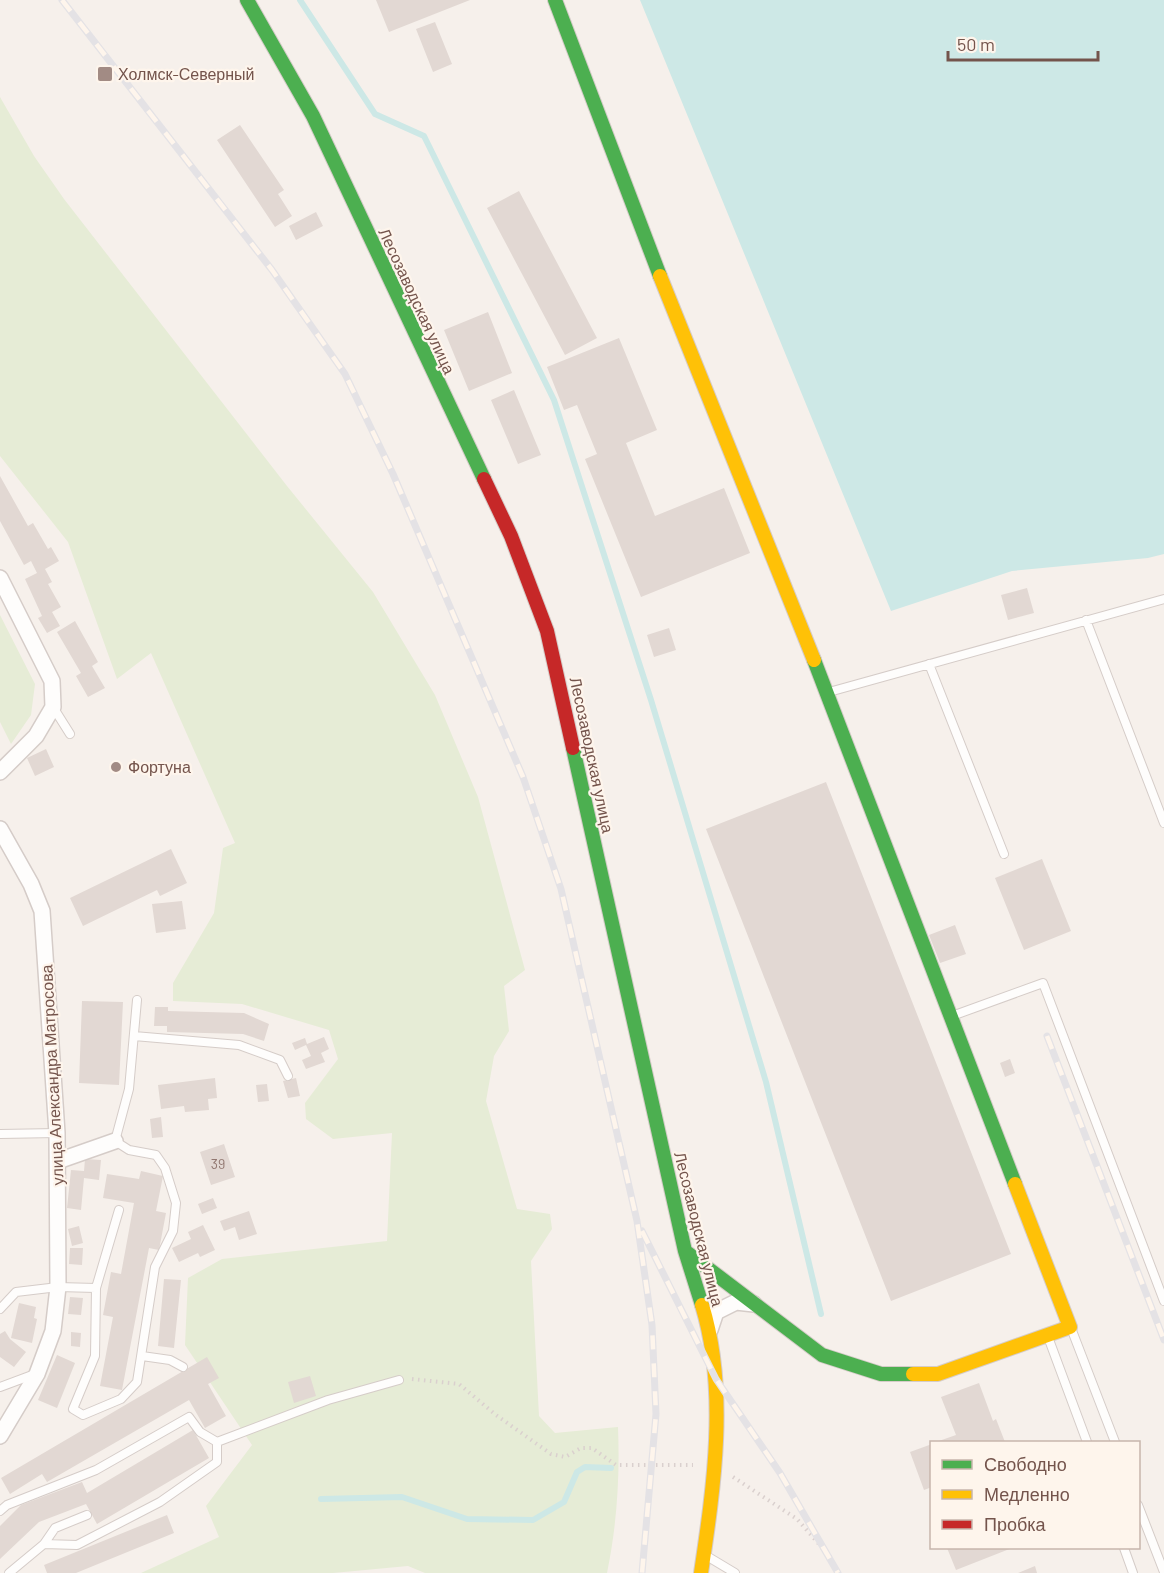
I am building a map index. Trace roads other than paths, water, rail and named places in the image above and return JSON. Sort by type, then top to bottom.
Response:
[{"type":"street","name":"Лесозаводская улица","points":[[247,0],[279,52],[313,116],[511,536],[535,593],[550,643],[685,1251],[709,1332],[716,1378],[712,1464],[701,1573]]},
{"type":"street","points":[[555,0],[649,247],[827,692],[1070,1327],[938,1374],[880,1374],[822,1355],[685,1251]]},
{"type":"street","points":[[0,578],[52,681],[53,707],[36,736],[0,772]]},
{"type":"street","name":"улица Александра Матросова","points":[[0,831],[31,884],[42,911],[58,1161],[58,1287],[53,1332],[37,1374],[0,1436]]},
{"type":"street","points":[[58,1161],[115,1141]]},
{"type":"street","points":[[709,1332],[717,1312],[736,1302],[754,1304]]},
{"type":"lane","points":[[827,692],[1164,599]]},
{"type":"lane","points":[[1086,620],[1164,823]]},
{"type":"lane","points":[[929,664],[1004,855]]},
{"type":"lane","points":[[53,707],[70,734]]},
{"type":"lane","points":[[952,1016],[1043,983],[1164,1300]]},
{"type":"lane","points":[[119,1210],[96,1288],[95,1356],[73,1409],[83,1415],[121,1400],[137,1382],[155,1267],[173,1231],[176,1203],[165,1168],[156,1155],[129,1150],[115,1141],[129,1089],[137,1000]]},
{"type":"lane","points":[[134,1036],[239,1045],[280,1060],[288,1076]]},
{"type":"lane","points":[[0,1134],[57,1133]]},
{"type":"lane","points":[[0,1309],[16,1292],[58,1287],[96,1288]]},
{"type":"lane","points":[[1070,1327],[1114,1441]]},
{"type":"lane","points":[[1048,1335],[1086,1441]]},
{"type":"lane","points":[[142,1356],[170,1360],[183,1367]]},
{"type":"lane","points":[[0,1387],[37,1374]]},
{"type":"lane","points":[[217,1442],[328,1400],[399,1380]]},
{"type":"lane","points":[[0,1511],[7,1504],[96,1470],[189,1417],[200,1432],[217,1442]]},
{"type":"lane","points":[[44,1545],[77,1545],[160,1502],[217,1462],[217,1442]]},
{"type":"lane","points":[[0,1498],[7,1504]]},
{"type":"lane","points":[[1140,1510],[1164,1572]]},
{"type":"lane","points":[[9,1573],[44,1545],[55,1528],[87,1515]]},
{"type":"lane","points":[[1124,1549],[1133,1573]]},
{"type":"lane","points":[[704,1554],[735,1573]]},
{"type":"water","points":[[640,0],[1164,0],[1164,554],[1148,558],[1012,571],[891,611]]},
{"type":"waterway","points":[[300,0],[375,114],[424,136],[554,400],[651,700],[766,1082],[821,1314]]},
{"type":"waterway","points":[[321,1499],[402,1497],[467,1519],[533,1520],[564,1502],[577,1472],[585,1467],[611,1468]]},
{"type":"railway","points":[[62,0],[272,270],[345,374],[393,474],[523,777],[561,889],[637,1221],[652,1325],[656,1414],[642,1573]]},
{"type":"railway","points":[[1047,1036],[1164,1340]]},
{"type":"railway","points":[[642,1231],[716,1379],[780,1473],[838,1573]]},
{"type":"place","name":"Холмск-Северный","points":[[105,74]]},
{"type":"place","name":"Фортуна","points":[[116,767]]}]
